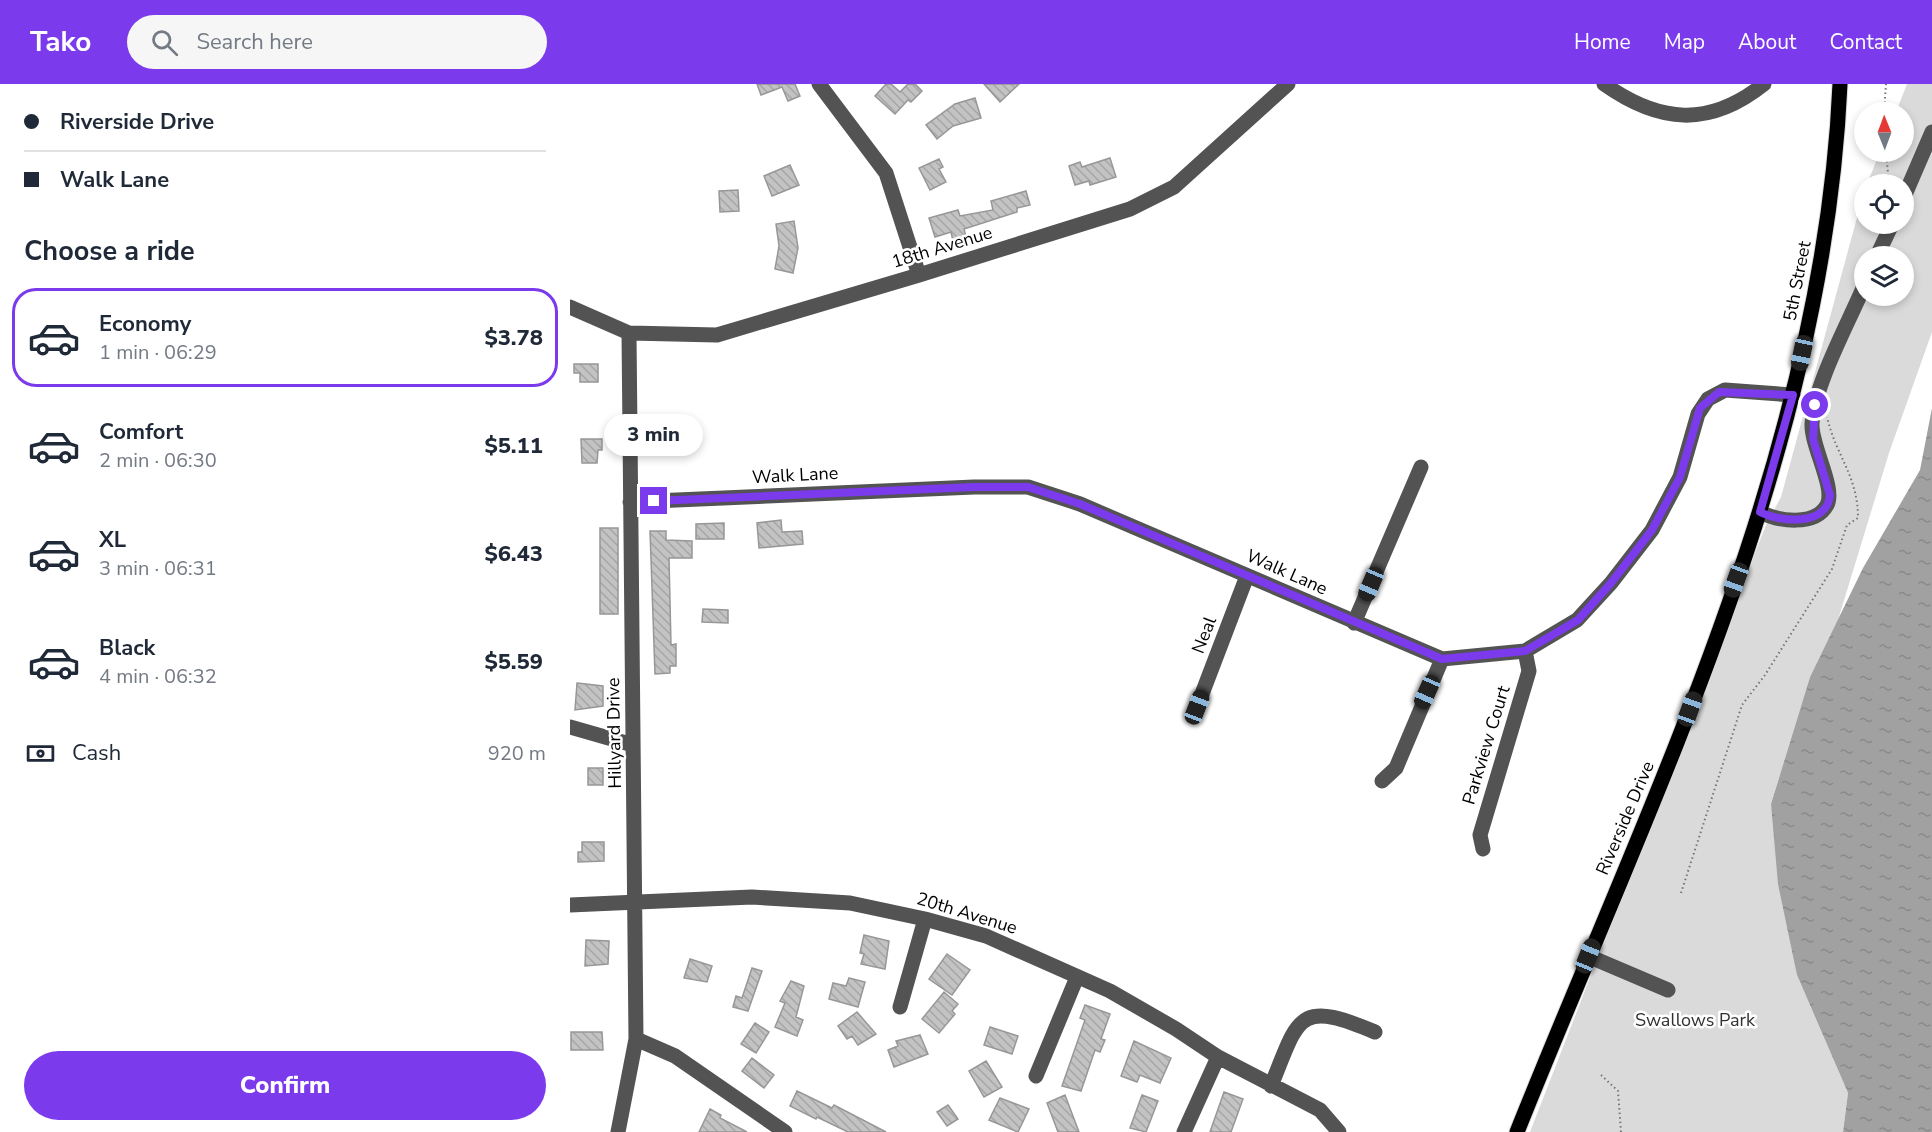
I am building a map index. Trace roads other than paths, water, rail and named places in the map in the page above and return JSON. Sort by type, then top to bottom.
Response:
[{"type":"main road","name":"5th Street","points":[[1759,514],[1793,395],[1816,290],[1833,185],[1840,84]]},
{"type":"main road","name":"Riverside Drive","points":[[1517,1132],[1674,752],[1759,514]]},
{"type":"street","points":[[819,84],[886,173],[919,275]]},
{"type":"street","name":"18th Avenue","points":[[570,307],[629,333],[717,335],[919,275],[1130,209],[1174,187],[1288,84]]},
{"type":"street","points":[[1604,84],[1648,110],[1673,116],[1700,116],[1728,106],[1764,84]]},
{"type":"street","points":[[1914,174],[1932,132]]},
{"type":"street","points":[[1759,514],[1775,518],[1800,519],[1820,513],[1828,504],[1829,491],[1813,439],[1814,409],[1856,306]]},
{"type":"street","name":"Hillyard Drive","points":[[618,1132],[636,1039],[629,333]]},
{"type":"street","name":"Walk Lane","points":[[630,502],[974,487],[1028,487],[1080,504],[1442,659],[1525,651],[1578,620],[1611,583],[1652,530],[1680,477],[1698,414],[1708,399],[1725,390],[1793,395]]},
{"type":"street","points":[[1354,623],[1421,467]]},
{"type":"street","name":"Neal","points":[[1197,707],[1247,576]]},
{"type":"street","name":"Parkview Court","points":[[1483,849],[1480,835],[1529,670],[1525,651]]},
{"type":"street","points":[[1382,781],[1396,768],[1442,659]]},
{"type":"street","points":[[570,727],[633,745]]},
{"type":"street","name":"20th Avenue","points":[[570,905],[635,904],[752,897],[850,903],[925,919],[987,936],[1129,1002],[1218,1057],[1320,1110],[1339,1132]]},
{"type":"street","points":[[900,1008],[925,919]]},
{"type":"street","points":[[1588,956],[1668,990]]},
{"type":"street","points":[[1036,1076],[1077,977]]},
{"type":"street","points":[[1271,1086],[1294,1027],[1313,1015],[1340,1017],[1375,1032]]},
{"type":"street","points":[[636,1039],[675,1056],[786,1132]]},
{"type":"street","points":[[1184,1132],[1218,1057]]},
{"type":"water","points":[[1932,408],[1932,1132],[1843,1132],[1848,1093],[1797,975],[1778,884],[1771,804],[1810,677],[1863,568],[1920,470]]},
{"type":"park label","name":"Swallows Park","points":[[1695,1020]]}]
